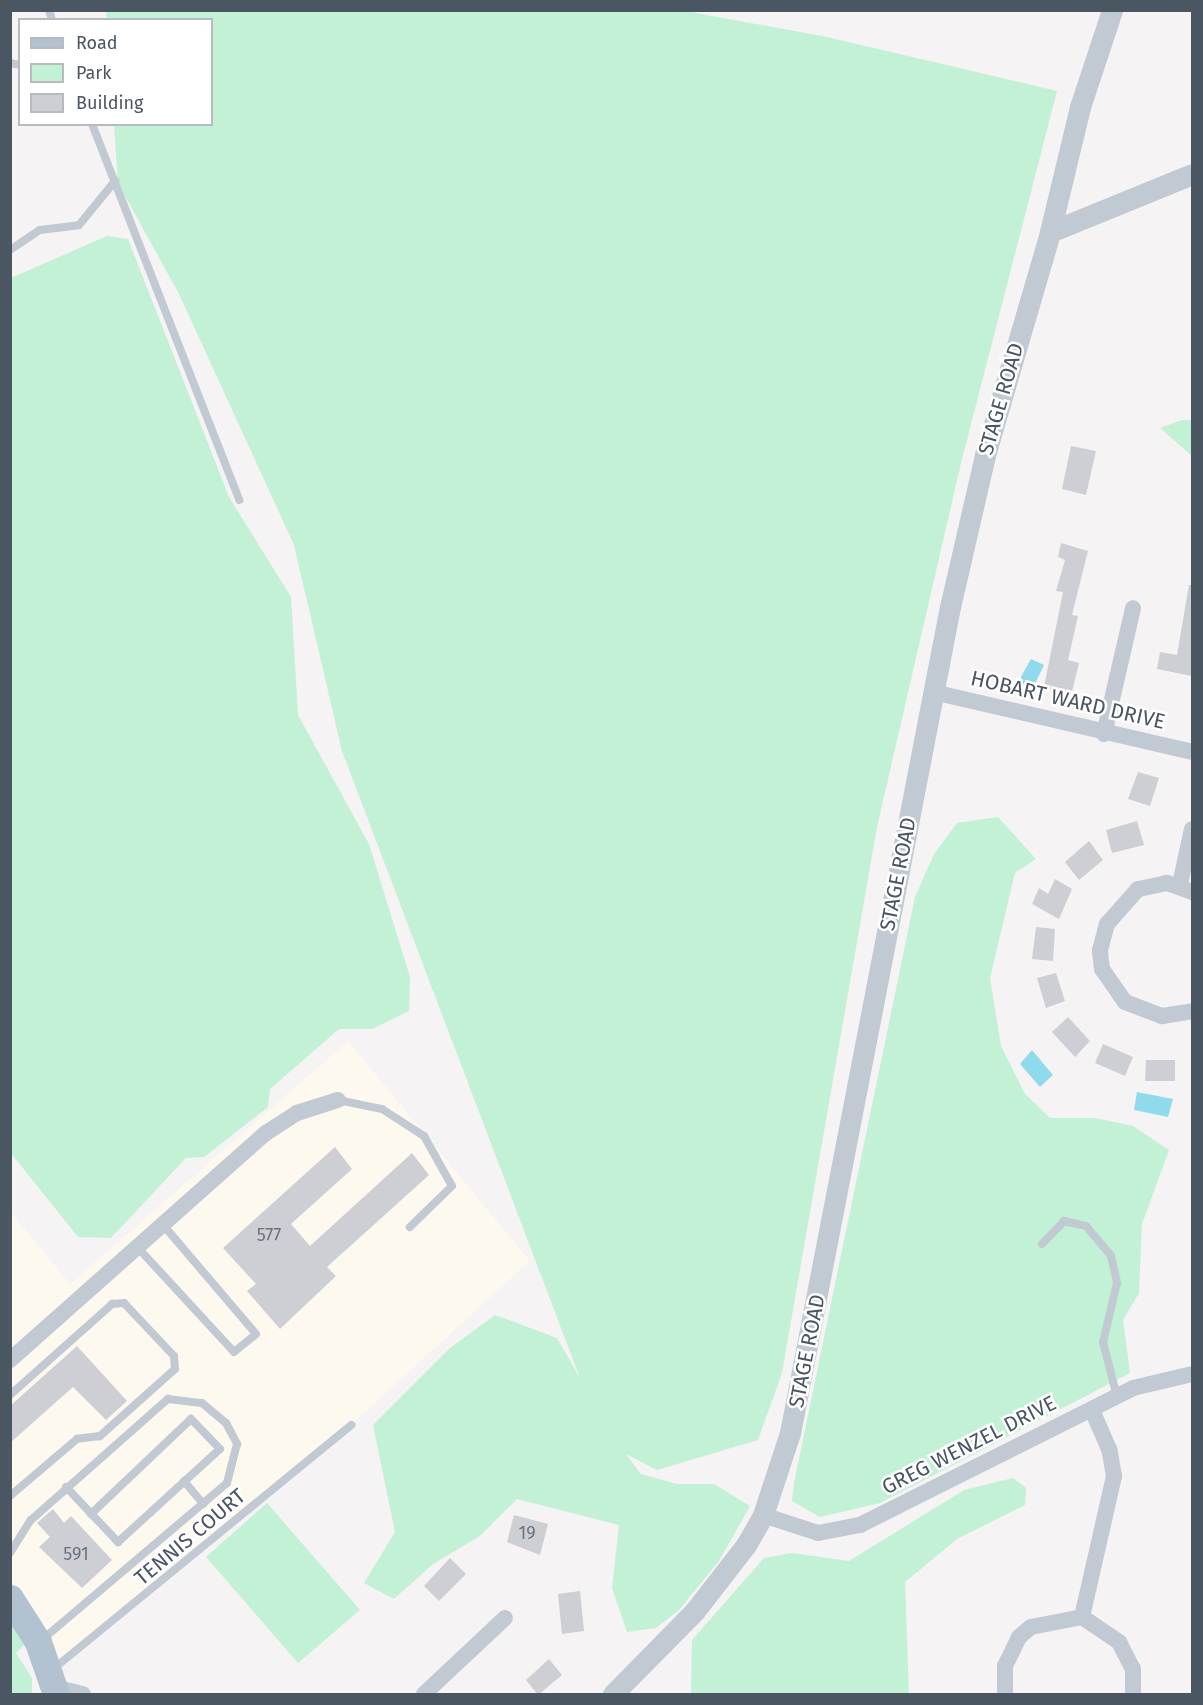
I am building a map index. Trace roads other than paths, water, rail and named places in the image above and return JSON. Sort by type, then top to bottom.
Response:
[{"type":"main road","points":[[10,1598],[38,1642],[53,1685]]},
{"type":"street","name":"STAGE ROAD","points":[[613,1695],[694,1612],[764,1515],[803,1374],[933,692],[985,455],[1050,231],[1080,107],[1112,10]]},
{"type":"street","points":[[1050,231],[1192,174]]},
{"type":"street","points":[[1104,734],[1133,608]]},
{"type":"street","name":"HOBART WARD DRIVE","points":[[933,692],[1104,734],[1192,752]]},
{"type":"street","points":[[1192,830],[1186,888],[1151,885],[1124,899],[1107,924],[1101,960],[1112,989],[1125,1002],[1162,1016],[1192,1011]]},
{"type":"street","points":[[10,1359],[139,1249],[282,1121],[339,1100]]},
{"type":"street","name":"GREG WENZEL DRIVE","points":[[764,1515],[818,1533],[860,1525],[1117,1396],[1192,1374]]},
{"type":"street","points":[[1082,1617],[1114,1476],[1109,1449],[1092,1410]]},
{"type":"street","points":[[1005,1695],[1005,1666],[1019,1637],[1031,1627],[1082,1617],[1119,1642],[1132,1669],[1133,1695]]},
{"type":"street","points":[[424,1695],[505,1618]]},
{"type":"street","points":[[53,1685],[83,1695]]},
{"type":"lane","points":[[93,126],[238,501]]},
{"type":"lane","points":[[10,250],[40,230],[79,225],[115,181]]},
{"type":"lane","points":[[339,1100],[382,1109],[424,1136],[453,1186],[410,1227]]},
{"type":"lane","points":[[1042,1244],[1064,1221],[1086,1226],[1111,1256],[1117,1283],[1103,1342],[1117,1396]]},
{"type":"lane","points":[[139,1249],[234,1352],[256,1334],[164,1226]]},
{"type":"lane","points":[[10,1395],[112,1304],[124,1303],[174,1356],[175,1369],[100,1436],[77,1439],[10,1496]]},
{"type":"lane","points":[[10,1553],[31,1520],[168,1399],[182,1398],[202,1403],[226,1423],[237,1444],[226,1483],[64,1626],[38,1642]]},
{"type":"lane","points":[[66,1487],[91,1514],[118,1542],[220,1449],[191,1419],[91,1514]]},
{"type":"lane","name":"TENNIS COURT","points":[[53,1685],[351,1425]]},
{"type":"lane","points":[[184,1482],[203,1503]]},
{"type":"water","points":[[1031,659],[1044,665],[1033,688],[1018,682]]},
{"type":"water","points":[[1032,1050],[1053,1075],[1040,1087],[1020,1064]]},
{"type":"water","points":[[1137,1092],[1173,1099],[1168,1117],[1134,1110]]}]
